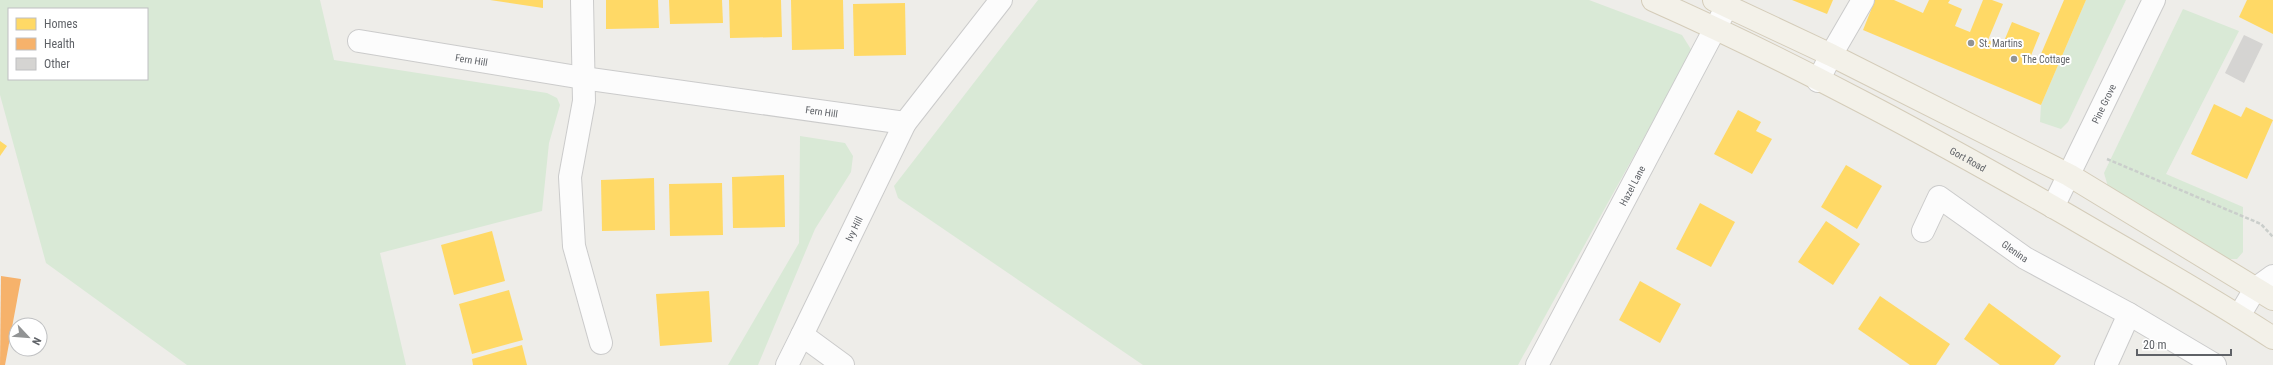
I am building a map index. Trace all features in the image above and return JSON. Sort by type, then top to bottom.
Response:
[{"type":"main road","name":"Gort Road","points":[[1652,0],[1716,28],[1964,156],[2239,316],[2273,338]]},
{"type":"main road","points":[[1721,3],[1831,55],[2069,175],[2264,294]]},
{"type":"street","points":[[582,0],[584,101],[570,178],[574,246],[601,343]]},
{"type":"street","points":[[905,123],[1001,0]]},
{"type":"street","points":[[1818,81],[1862,0]]},
{"type":"street","name":"Pine Grove","points":[[2053,207],[2154,0]]},
{"type":"street","name":"Hazel Lane","points":[[1537,365],[1716,28],[1721,3]]},
{"type":"street","name":"Fern Hill","points":[[359,41],[583,78],[905,123]]},
{"type":"street","name":"Ivy Hill","points":[[788,365],[905,123]]},
{"type":"street","name":"Glenina","points":[[1923,231],[1939,197],[2025,258],[2129,314],[2215,365]]},
{"type":"street","points":[[2239,316],[2264,294],[2273,276]]},
{"type":"street","points":[[2106,365],[2129,314]]},
{"type":"street","points":[[802,335],[843,365]]},
{"type":"path","points":[[2082,149],[2261,224],[2273,237]]},
{"type":"green space","points":[[0,0],[320,0],[334,60],[547,93],[557,98],[560,105],[549,143],[542,211],[380,253],[406,365],[187,365],[46,263],[0,95]]},
{"type":"green space","points":[[1038,0],[1589,0],[1682,35],[1692,51],[1518,365],[1143,365],[898,198],[894,186]]},
{"type":"green space","points":[[2086,0],[2126,0],[2068,122],[2061,129],[2040,122],[2041,105]]},
{"type":"green space","points":[[2183,9],[2239,31],[2166,174],[2243,207],[2243,252],[2237,259],[2224,259],[2109,190],[2104,173]]},
{"type":"green space","points":[[800,136],[845,143],[853,156],[851,172],[815,229],[758,365],[728,365],[799,243]]},
{"type":"building: Homes","points":[[490,0],[543,0],[543,8]]},
{"type":"building: Homes","points":[[606,0],[658,0],[659,28],[606,29]]},
{"type":"building: Homes","points":[[669,0],[722,0],[723,23],[670,24]]},
{"type":"building: Homes","points":[[729,0],[781,0],[782,37],[730,38]]},
{"type":"building: Homes","points":[[791,0],[843,0],[844,49],[792,50]]},
{"type":"building: Homes","points":[[1792,0],[1833,0],[1827,14]]},
{"type":"building: Homes","points":[[1875,0],[1894,0],[1923,13],[1929,0],[1950,0],[1948,3],[1962,9],[1955,26],[1970,32],[1983,0],[1992,0],[2003,4],[1988,40],[2002,46],[2012,22],[2040,33],[2030,58],[2038,61],[2064,0],[2086,0],[2041,105],[1863,30]]},
{"type":"building: Homes","points":[[2247,0],[2273,0],[2273,34],[2239,17]]},
{"type":"building: Homes","points":[[905,3],[906,55],[854,56],[853,4]]},
{"type":"building: Homes","points":[[2214,104],[2241,117],[2246,107],[2273,120],[2247,179],[2191,154]]},
{"type":"building: Homes","points":[[1738,110],[1761,122],[1756,131],[1772,139],[1752,174],[1714,154]]},
{"type":"building: Homes","points":[[0,141],[7,146],[0,156]]},
{"type":"building: Homes","points":[[1846,165],[1882,186],[1857,229],[1821,207]]},
{"type":"building: Homes","points":[[784,175],[785,227],[733,228],[732,177]]},
{"type":"building: Homes","points":[[654,178],[655,230],[602,231],[601,180]]},
{"type":"building: Homes","points":[[722,183],[723,235],[670,236],[669,184]]},
{"type":"building: Homes","points":[[1700,203],[1735,222],[1711,267],[1676,249]]},
{"type":"building: Homes","points":[[1826,221],[1860,244],[1833,285],[1798,262]]},
{"type":"building: Homes","points":[[492,231],[505,281],[454,295],[441,245]]},
{"type":"building: Homes","points":[[1640,281],[1681,304],[1660,343],[1619,320]]},
{"type":"building: Homes","points":[[509,290],[523,340],[472,354],[459,304]]},
{"type":"building: Homes","points":[[709,291],[712,342],[660,346],[656,294]]},
{"type":"building: Homes","points":[[1880,296],[1950,344],[1936,365],[1910,365],[1858,329]]},
{"type":"building: Homes","points":[[1989,303],[2061,356],[2054,365],[2000,365],[1964,339]]},
{"type":"building: Homes","points":[[522,345],[527,365],[473,365],[472,359]]},
{"type":"building: Health","points":[[1,276],[21,279],[14,317],[8,317],[8,349],[5,365],[0,365]]},
{"type":"building: Other","points":[[2244,35],[2263,44],[2244,83],[2225,73]]},
{"type":"place","name":"St. Martins","points":[[1971,43]]},
{"type":"place","name":"The Cottage","points":[[2014,59]]}]
